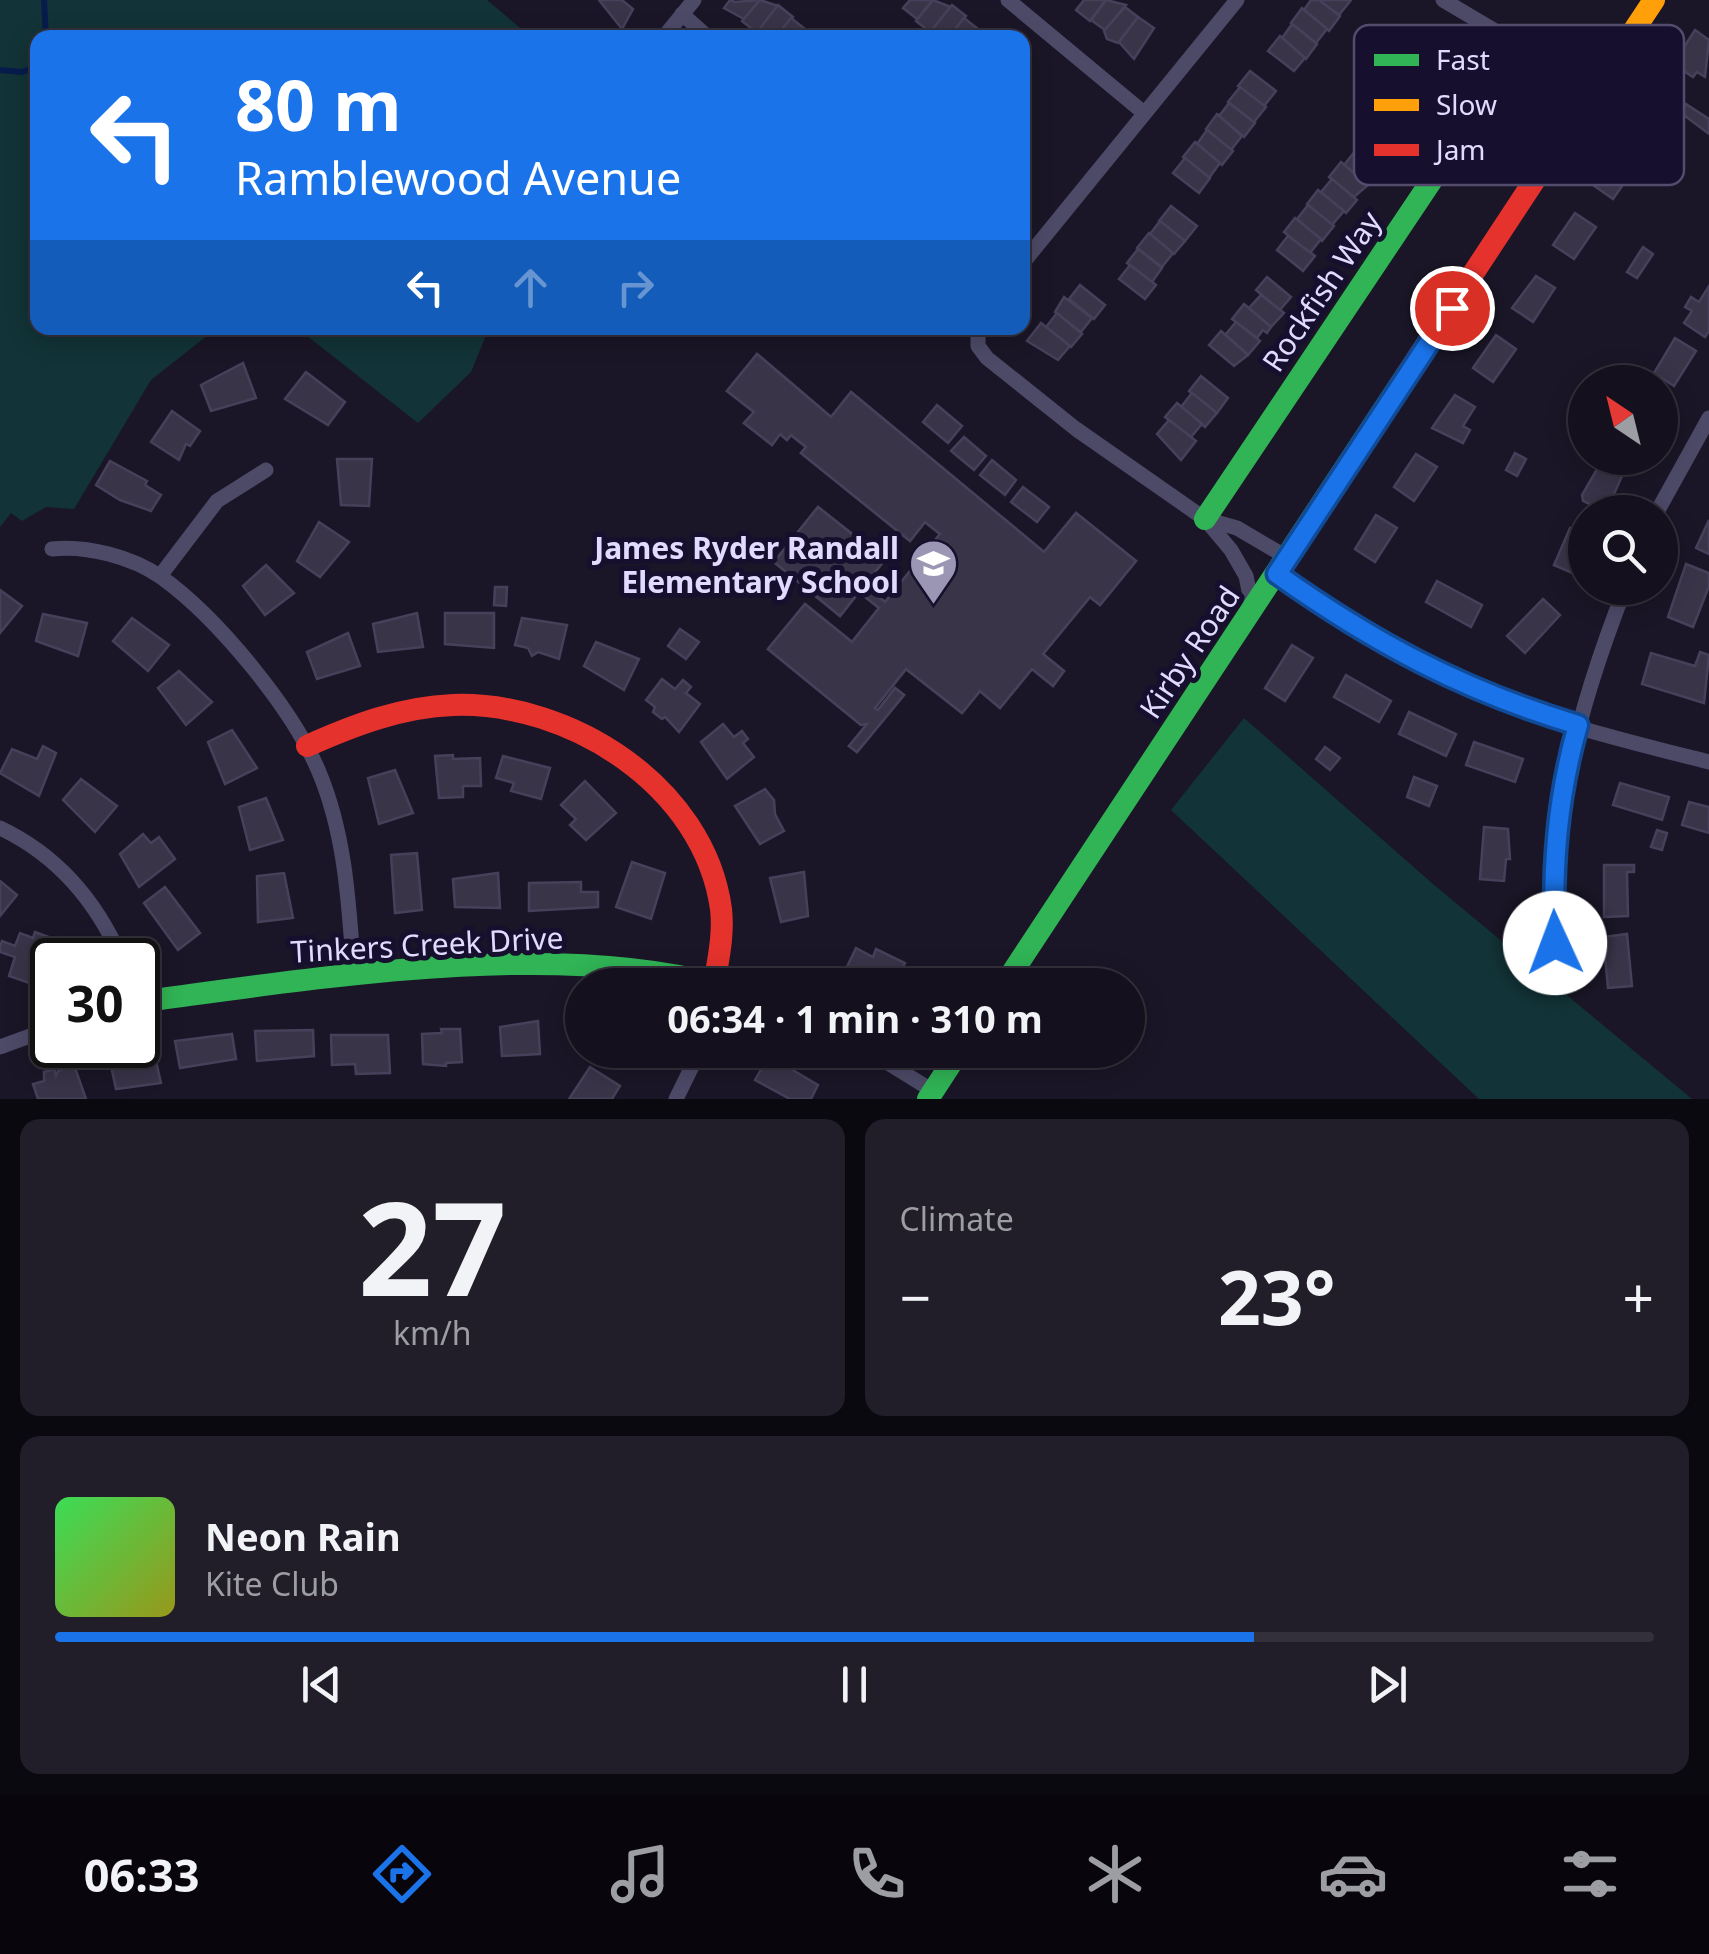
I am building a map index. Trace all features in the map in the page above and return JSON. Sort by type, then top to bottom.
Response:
[{"type":"street","points":[[669,30],[694,0]]},
{"type":"street","points":[[1008,0],[1144,113]]},
{"type":"street","points":[[1030,254],[1237,0]]},
{"type":"street","points":[[1442,0],[1484,25]]},
{"type":"street","name":"Kirby Road","points":[[1638,25],[1654,0]]},
{"type":"street","points":[[682,14],[700,30]]},
{"type":"street","name":"Rockfish Way","points":[[1205,519],[1429,185]]},
{"type":"street","name":"Kirby Road","points":[[1015,968],[1533,185]]},
{"type":"street","points":[[978,335],[978,346],[987,358],[1076,429],[1205,519],[1232,550],[1246,576],[1253,611]]},
{"type":"street","points":[[1667,495],[1709,418]]},
{"type":"street","points":[[160,576],[216,500],[266,470]]},
{"type":"street","points":[[1205,519],[1237,528],[1336,617],[1426,669],[1578,725],[1709,762]]},
{"type":"street","points":[[52,549],[91,550],[160,576],[241,656],[307,746],[338,836],[354,975]]},
{"type":"street","points":[[1555,943],[1553,872],[1557,820],[1578,725],[1619,605]]},
{"type":"street","points":[[307,746],[356,724],[454,705],[536,714],[606,742],[668,801],[705,860],[722,924],[718,968]]},
{"type":"street","points":[[0,828],[39,850],[63,871],[102,918],[112,938]]},
{"type":"street","name":"Tinkers Creek Drive","points":[[160,999],[354,975],[602,965],[640,968]]},
{"type":"street","points":[[0,1047],[30,1036]]},
{"type":"street","points":[[676,1099],[691,1068]]},
{"type":"street","points":[[893,1068],[931,1095],[948,1068]]},
{"type":"green space","points":[[0,0],[487,0],[523,30],[30,30],[30,335],[208,335],[151,380],[74,509],[46,507],[22,521],[11,513],[0,527]]},
{"type":"green space","points":[[306,335],[486,335],[471,372],[418,423]]},
{"type":"green space","points":[[1244,718],[1433,884],[1692,1099],[1479,1099],[1171,810]]},
{"type":"building","points":[[599,0],[622,0],[633,9],[622,29]]},
{"type":"building","points":[[730,0],[760,0],[744,19],[724,8]]},
{"type":"building","points":[[760,0],[778,6],[759,30],[742,21]]},
{"type":"building","points":[[910,0],[933,0],[917,19],[903,8]]},
{"type":"building","points":[[933,0],[951,7],[932,30],[916,21]]},
{"type":"building","points":[[1084,0],[1106,0],[1090,21],[1076,10]]},
{"type":"building","points":[[1106,0],[1126,5],[1105,30],[1091,20]]},
{"type":"building","points":[[1311,0],[1319,0],[1340,16],[1329,31],[1304,10]]},
{"type":"building","points":[[1319,0],[1351,0],[1339,15]]},
{"type":"building","points":[[778,5],[793,17],[782,30],[759,30]]},
{"type":"building","points":[[952,5],[966,16],[955,30],[932,30]]},
{"type":"building","points":[[1125,7],[1138,17],[1118,43],[1107,39],[1104,31]]},
{"type":"building","points":[[1302,8],[1327,29],[1316,43],[1291,23]]},
{"type":"building","points":[[1138,17],[1154,28],[1134,59],[1119,42]]},
{"type":"building","points":[[791,18],[805,29],[804,30],[781,30]]},
{"type":"building","points":[[964,18],[978,29],[977,30],[954,30]]},
{"type":"building","points":[[1292,24],[1317,44],[1306,59],[1282,38]]},
{"type":"building","points":[[1695,30],[1709,40],[1705,77],[1697,72],[1693,77],[1684,71],[1684,47]]},
{"type":"building","points":[[1280,36],[1305,58],[1294,71],[1268,51]]},
{"type":"building","points":[[1250,71],[1276,91],[1264,106],[1238,86]]},
{"type":"building","points":[[1240,87],[1266,107],[1254,122],[1228,102]]},
{"type":"building","points":[[1229,103],[1255,123],[1244,137],[1219,116]]},
{"type":"building","points":[[1686,104],[1709,119],[1709,134],[1684,115]]},
{"type":"building","points":[[1217,114],[1242,136],[1231,150],[1206,129]]},
{"type":"building","points":[[1207,130],[1233,151],[1222,165],[1197,144]]},
{"type":"building","points":[[1195,142],[1220,163],[1209,178],[1183,157]]},
{"type":"building","points":[[1354,152],[1354,173],[1344,165]]},
{"type":"building","points":[[1185,158],[1210,178],[1199,193],[1173,173]]},
{"type":"building","points":[[1341,162],[1354,173],[1354,185],[1368,185],[1354,197],[1329,177]]},
{"type":"building","points":[[1332,179],[1357,200],[1346,213],[1321,192]]},
{"type":"building","points":[[1593,185],[1623,185],[1613,199]]},
{"type":"building","points":[[1318,190],[1344,211],[1332,225],[1307,204]]},
{"type":"building","points":[[1308,205],[1334,226],[1322,241],[1297,219]]},
{"type":"building","points":[[1171,206],[1197,226],[1185,241],[1159,221]]},
{"type":"building","points":[[1575,213],[1596,227],[1574,259],[1553,245]]},
{"type":"building","points":[[1295,218],[1321,239],[1310,253],[1284,232]]},
{"type":"building","points":[[1160,221],[1185,241],[1174,254],[1150,234]]},
{"type":"building","points":[[1149,233],[1173,253],[1162,267],[1137,248]]},
{"type":"building","points":[[1288,236],[1315,256],[1303,271],[1277,250]]},
{"type":"building","points":[[1643,247],[1653,254],[1637,278],[1627,272]]},
{"type":"building","points":[[1138,249],[1162,268],[1152,282],[1127,263]]},
{"type":"building","points":[[1130,265],[1156,285],[1145,299],[1119,279]]},
{"type":"building","points":[[1536,276],[1555,288],[1533,322],[1512,308]]},
{"type":"building","points":[[1267,277],[1291,297],[1280,310],[1256,290]]},
{"type":"building","points":[[1080,285],[1105,305],[1094,319],[1069,299]]},
{"type":"building","points":[[1709,286],[1709,331],[1705,337],[1684,323],[1692,311],[1685,307],[1691,297],[1699,302]]},
{"type":"building","points":[[1261,295],[1284,313],[1271,327],[1249,308]]},
{"type":"building","points":[[1064,297],[1092,318],[1081,332],[1055,312]]},
{"type":"building","points":[[1244,304],[1271,327],[1267,333],[1263,330],[1257,338],[1232,319]]},
{"type":"building","points":[[1057,313],[1082,334],[1071,347],[1046,327]]},
{"type":"building","points":[[1236,322],[1260,341],[1248,355],[1225,335]]},
{"type":"building","points":[[1041,323],[1070,346],[1058,360],[1027,341]]},
{"type":"building","points":[[1221,331],[1248,355],[1234,366],[1209,345]]},
{"type":"building","points":[[1496,335],[1516,349],[1493,382],[1473,368]]},
{"type":"building","points":[[1675,338],[1696,351],[1678,380],[1678,365],[1659,365]]},
{"type":"building","points":[[757,354],[831,417],[851,392],[1044,552],[1076,513],[1136,561],[1100,605],[1090,597],[1043,654],[1064,671],[1053,686],[1032,669],[1000,708],[980,691],[962,713],[906,669],[875,708],[878,710],[895,688],[904,695],[857,752],[849,746],[867,724],[861,725],[768,649],[805,604],[852,642],[879,608],[859,592],[840,616],[774,562],[818,507],[885,560],[864,585],[885,602],[940,534],[925,522],[910,541],[801,453],[806,447],[791,435],[787,440],[780,434],[772,445],[744,423],[754,412],[727,391]],"holes":[[[977,595],[1008,620],[990,643],[958,617]]]},
{"type":"building","points":[[757,354],[831,417],[851,392],[1044,552],[1076,513],[1136,561],[1100,605],[1090,597],[1043,654],[1064,671],[1053,686],[1032,669],[1000,708],[980,691],[962,713],[906,669],[875,708],[878,710],[895,688],[904,695],[857,752],[849,746],[867,724],[861,725],[768,649],[805,604],[852,642],[879,608],[859,592],[840,616],[774,562],[818,507],[885,560],[864,585],[885,602],[940,534],[925,522],[910,541],[801,453],[806,447],[791,435],[787,440],[780,434],[772,445],[744,423],[754,412],[727,391]]},
{"type":"building","points":[[243,363],[256,398],[211,411],[201,385]]},
{"type":"building","points":[[306,372],[345,402],[328,425],[285,399]]},
{"type":"building","points":[[1201,376],[1228,398],[1217,413],[1189,391]]},
{"type":"building","points":[[1192,393],[1217,413],[1205,427],[1181,407]]},
{"type":"building","points":[[1455,395],[1475,407],[1463,426],[1470,430],[1463,443],[1432,428]]},
{"type":"building","points":[[1177,403],[1202,424],[1191,437],[1165,417]]},
{"type":"building","points":[[937,405],[962,426],[948,443],[923,422]]},
{"type":"building","points":[[172,411],[200,431],[190,446],[186,444],[179,460],[151,442]]},
{"type":"building","points":[[1169,420],[1196,441],[1181,460],[1157,434]]},
{"type":"building","points":[[964,437],[986,456],[974,470],[951,451]]},
{"type":"building","points":[[1515,453],[1526,459],[1517,476],[1506,470]]},
{"type":"building","points":[[1416,454],[1437,467],[1414,501],[1394,487]]},
{"type":"building","points":[[337,459],[372,459],[369,506],[341,505]]},
{"type":"building","points":[[992,460],[1016,480],[1005,495],[980,475]]},
{"type":"building","points":[[110,461],[147,481],[145,485],[161,495],[151,511],[120,500],[96,485]]},
{"type":"building","points":[[1594,475],[1623,475],[1614,495],[1582,495]]},
{"type":"building","points":[[1023,487],[1049,507],[1037,522],[1011,502]]},
{"type":"building","points":[[1376,515],[1397,528],[1375,562],[1355,549]]},
{"type":"building","points":[[1709,520],[1709,554],[1696,548]]},
{"type":"building","points":[[319,522],[349,542],[320,577],[297,561]]},
{"type":"building","points":[[1568,533],[1568,571],[1554,565]]},
{"type":"building","points":[[1686,564],[1709,573],[1709,586],[1693,627],[1668,617],[1672,605],[1678,605],[1678,588]]},
{"type":"building","points":[[266,565],[294,593],[265,615],[243,586]]},
{"type":"building","points":[[1437,581],[1482,605],[1471,627],[1426,602]]},
{"type":"building","points":[[495,587],[507,587],[506,606],[494,605]]},
{"type":"building","points":[[0,590],[22,606],[0,633]]},
{"type":"building","points":[[1543,599],[1560,615],[1525,653],[1507,636]]},
{"type":"building","points":[[417,613],[423,647],[378,652],[373,624]]},
{"type":"building","points":[[445,613],[494,613],[494,648],[445,644]]},
{"type":"building","points":[[43,614],[87,623],[78,656],[36,641]]},
{"type":"building","points":[[132,618],[169,645],[148,671],[113,641]]},
{"type":"building","points":[[522,618],[567,625],[559,659],[538,652],[532,656],[528,648],[515,645]]},
{"type":"building","points":[[680,629],[699,642],[686,659],[668,646]]},
{"type":"building","points":[[348,633],[360,666],[317,679],[307,652]]},
{"type":"building","points":[[596,642],[639,659],[624,690],[584,666]]},
{"type":"building","points":[[1292,645],[1313,658],[1285,701],[1265,688]]},
{"type":"building","points":[[1700,652],[1709,655],[1704,703],[1642,684],[1651,653],[1695,666]]},
{"type":"building","points":[[179,671],[212,702],[186,725],[158,688]]},
{"type":"building","points":[[1346,675],[1391,701],[1379,722],[1334,697]]},
{"type":"building","points":[[662,679],[675,689],[683,680],[691,687],[686,693],[700,704],[679,732],[665,717],[653,712],[655,707],[646,700]]},
{"type":"building","points":[[1409,712],[1456,734],[1446,756],[1399,734]]},
{"type":"building","points":[[723,724],[734,737],[742,731],[748,739],[743,743],[754,757],[727,779],[701,742]]},
{"type":"building","points":[[232,730],[257,768],[225,784],[208,742]]},
{"type":"building","points":[[1474,742],[1523,759],[1515,782],[1466,765]]},
{"type":"building","points":[[43,746],[56,753],[39,796],[0,773],[12,749],[37,759]]},
{"type":"building","points":[[1325,747],[1340,758],[1330,770],[1316,759]]},
{"type":"building","points":[[453,755],[453,759],[480,758],[481,786],[463,786],[463,797],[439,798],[435,756]]},
{"type":"building","points":[[503,756],[550,768],[541,799],[511,791],[514,783],[496,778]]},
{"type":"building","points":[[395,770],[413,813],[379,824],[368,778]]},
{"type":"building","points":[[1414,777],[1437,786],[1429,806],[1407,797]]},
{"type":"building","points":[[81,779],[117,806],[95,832],[63,800]]},
{"type":"building","points":[[585,781],[616,813],[586,840],[570,825],[576,819],[561,805]]},
{"type":"building","points":[[1620,783],[1669,797],[1662,820],[1613,805]]},
{"type":"building","points":[[765,789],[774,800],[775,814],[784,831],[760,844],[735,806]]},
{"type":"building","points":[[266,798],[283,840],[250,850],[239,807]]},
{"type":"building","points":[[1689,802],[1709,807],[1709,833],[1682,825]]},
{"type":"building","points":[[1484,827],[1508,829],[1510,859],[1506,859],[1504,881],[1480,879]]},
{"type":"building","points":[[1657,830],[1667,833],[1662,850],[1651,847]]},
{"type":"building","points":[[143,834],[151,843],[159,837],[175,859],[139,887],[120,854]]},
{"type":"building","points":[[417,853],[422,910],[395,913],[391,855]]},
{"type":"building","points":[[632,862],[665,873],[651,919],[616,907]]},
{"type":"building","points":[[1604,865],[1634,865],[1634,872],[1627,872],[1628,916],[1604,917]]},
{"type":"building","points":[[804,872],[808,916],[781,922],[770,878]]},
{"type":"building","points":[[284,873],[293,918],[258,922],[257,876]]},
{"type":"building","points":[[498,873],[500,908],[455,907],[453,879]]},
{"type":"building","points":[[0,881],[17,895],[0,916]]},
{"type":"building","points":[[581,882],[581,892],[598,892],[598,907],[529,911],[529,883]]},
{"type":"building","points":[[165,887],[200,933],[178,950],[144,903]]},
{"type":"building","points":[[20,933],[33,938],[30,983],[9,976],[15,957],[0,952],[2,941],[15,946]]},
{"type":"building","points":[[1627,934],[1632,986],[1608,988],[1603,937]]},
{"type":"building","points":[[856,948],[873,957],[876,949],[905,963],[902,968],[846,968]]},
{"type":"building","points":[[538,1021],[540,1054],[502,1056],[500,1027]]},
{"type":"building","points":[[441,1029],[460,1029],[462,1062],[446,1066],[423,1064],[422,1034],[442,1033]]},
{"type":"building","points":[[313,1030],[314,1056],[257,1061],[255,1031]]},
{"type":"building","points":[[232,1034],[236,1059],[180,1068],[175,1041]]},
{"type":"building","points":[[331,1035],[388,1035],[390,1073],[356,1074],[355,1064],[332,1065]]},
{"type":"building","points":[[75,1068],[86,1099],[38,1099],[33,1084],[44,1081],[44,1072],[54,1069],[56,1076],[58,1071]]},
{"type":"building","points":[[112,1068],[158,1068],[161,1083],[116,1089]]},
{"type":"building","points":[[589,1068],[620,1086],[612,1099],[569,1099]]},
{"type":"building","points":[[762,1068],[789,1068],[818,1085],[811,1099],[790,1099],[755,1080]]},
{"type":"waterway","points":[[44,0],[46,30]]},
{"type":"waterway","points":[[0,70],[30,69]]},
{"type":"traffic: fast","points":[[1205,519],[1429,185]]},
{"type":"traffic: fast","points":[[1015,968],[1405,377]]},
{"type":"traffic: fast","points":[[160,999],[430,968],[507,964],[612,968]]},
{"type":"traffic: fast","points":[[928,1099],[948,1068]]},
{"type":"traffic: slow","points":[[1637,25],[1654,0]]},
{"type":"traffic: jam","points":[[1405,377],[1531,185]]},
{"type":"traffic: jam","points":[[307,746],[378,718],[453,705],[497,708],[542,718],[585,735],[624,759],[660,789],[688,825],[709,865],[721,909],[717,968]]},
{"type":"place","name":"James Ryder Randall Elementary School","points":[[934,606]]},
{"type":"route","points":[[1452,308],[1277,574],[1336,617],[1426,669],[1500,700],[1578,725],[1557,820],[1553,872],[1555,943]]}]
